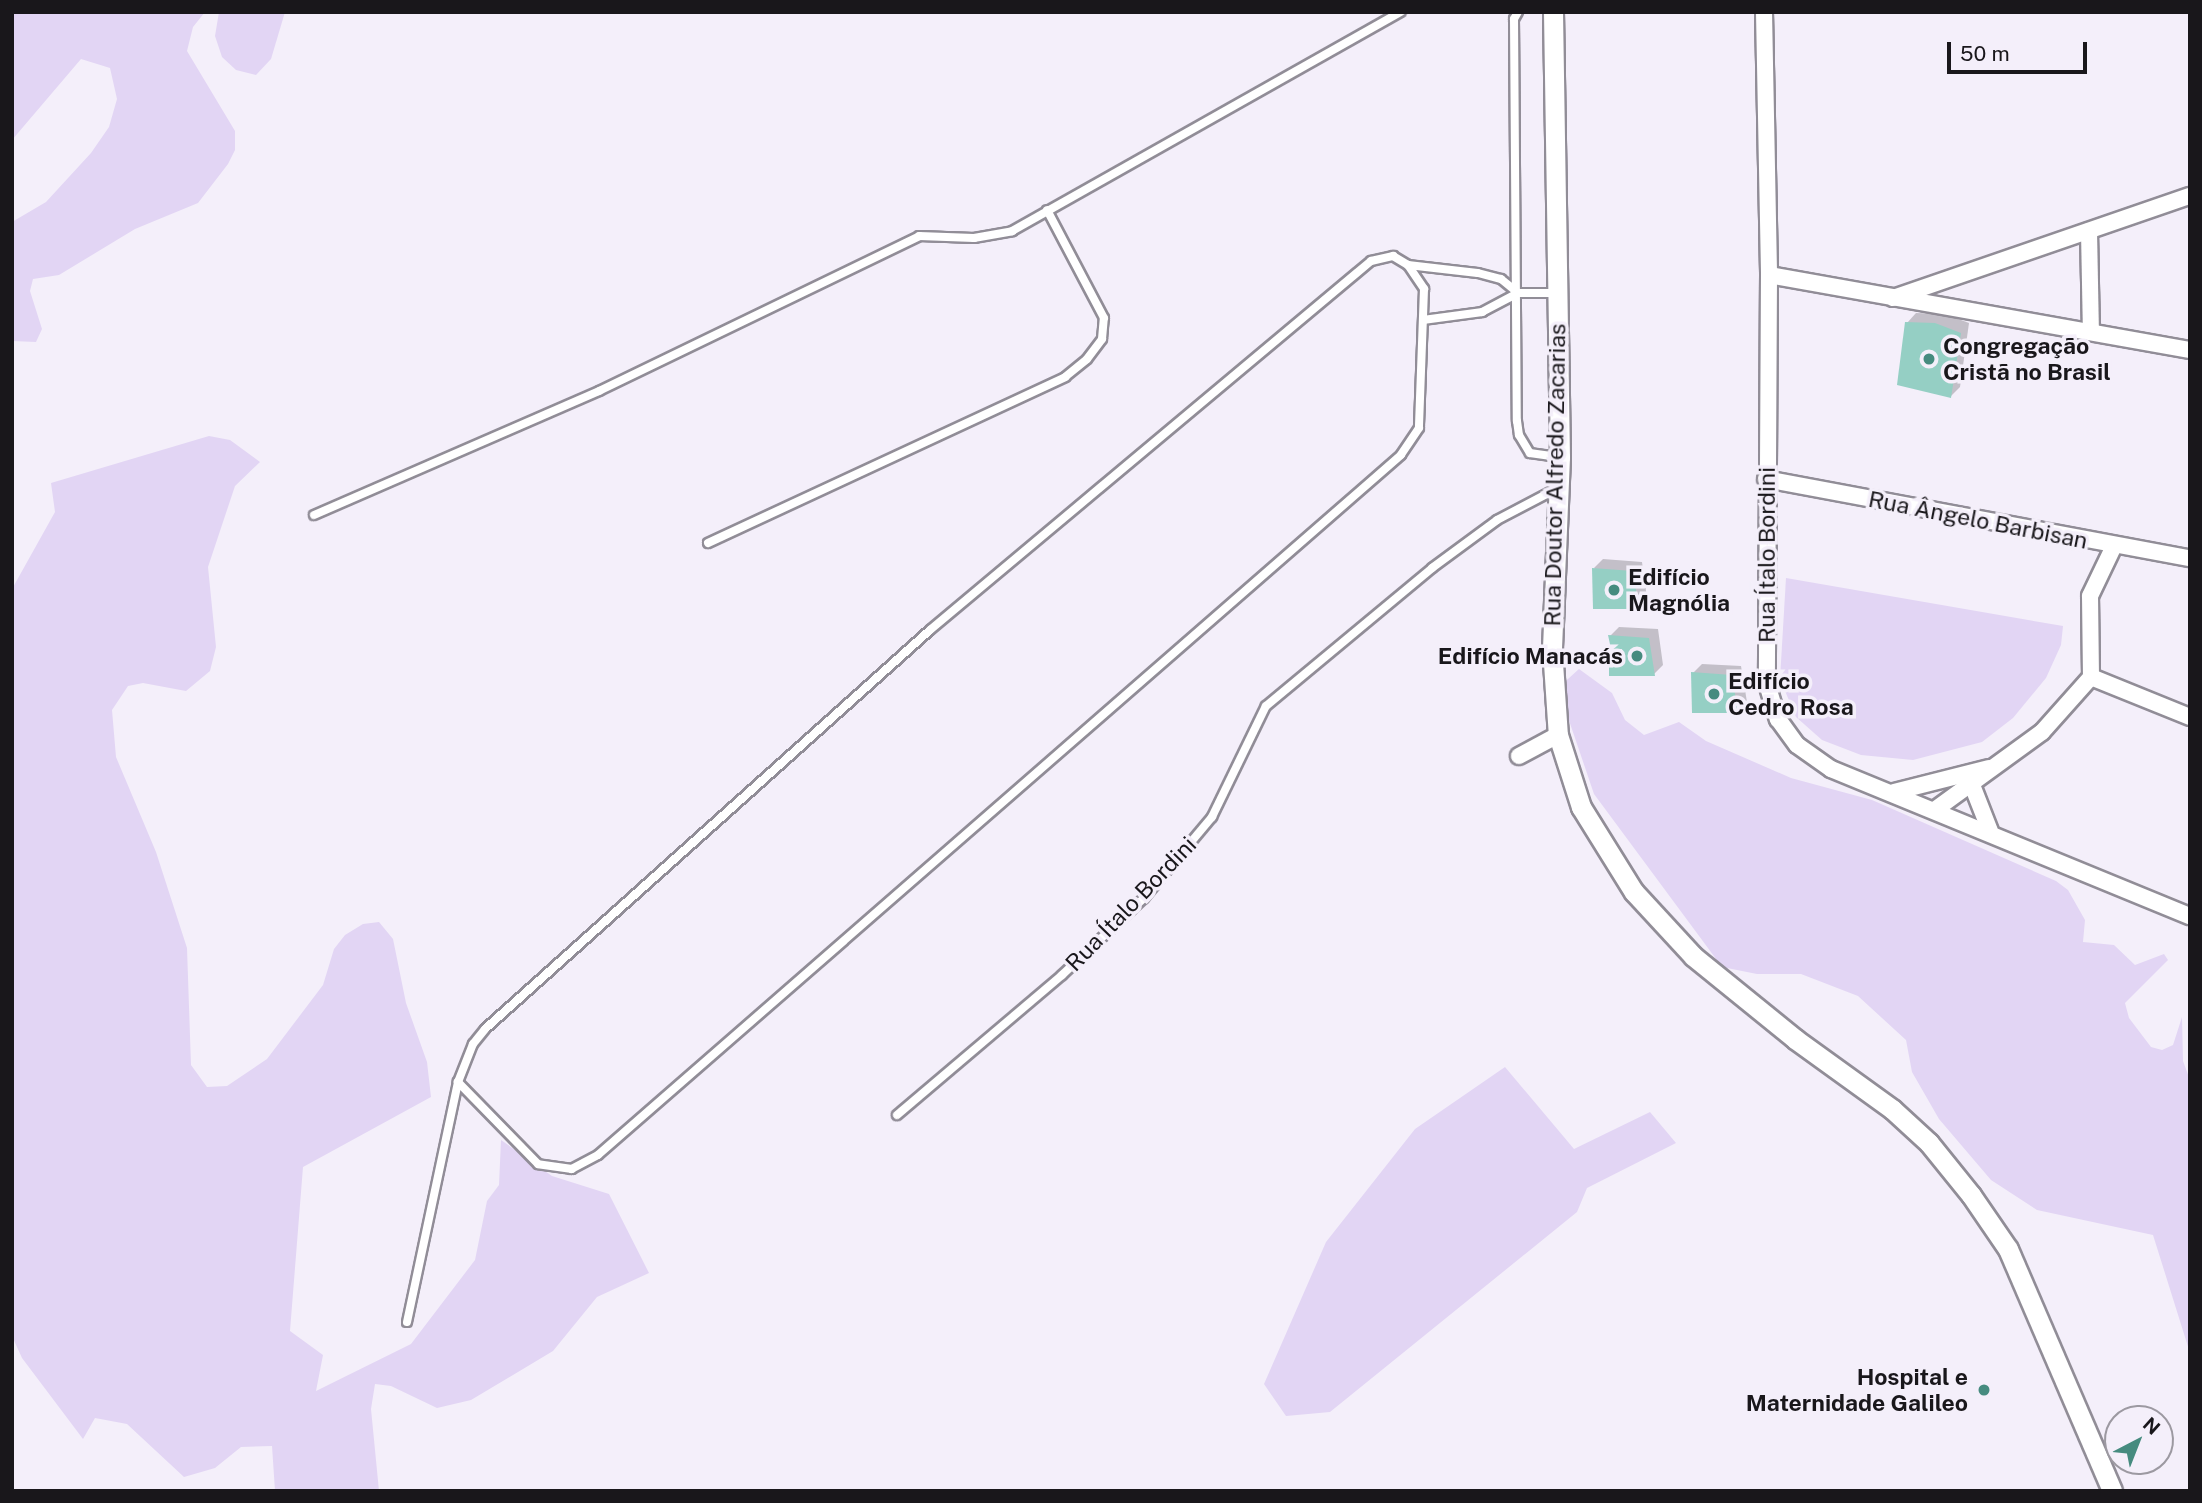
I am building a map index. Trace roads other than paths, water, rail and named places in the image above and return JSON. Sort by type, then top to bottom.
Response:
[{"type":"street","name":"Rua Doutor Alfredo Zacarias","points":[[1553,12],[1560,457],[1552,648],[1558,735],[1581,807],[1634,892],[1693,956],[1795,1040],[1892,1109],[1928,1143],[1971,1195],[2008,1249],[2112,1491]]},
{"type":"street","name":"Rua Ítalo Bordini","points":[[1764,12],[1769,275],[1767,684],[1778,719],[1797,745],[1814,759],[2190,916]]},
{"type":"street","points":[[1891,299],[2190,196]]},
{"type":"street","points":[[2089,231],[2091,331]]},
{"type":"street","points":[[1769,275],[1891,299],[2190,350]]},
{"type":"street","name":"Rua Ângelo Barbisan","points":[[1766,479],[2114,546],[2190,558]]},
{"type":"street","points":[[1936,808],[1972,785],[2042,732],[2091,677],[2090,596],[2114,546]]},
{"type":"street","points":[[2091,677],[2190,717]]},
{"type":"street","points":[[1518,756],[1558,735]]},
{"type":"street","points":[[1894,792],[1991,768]]},
{"type":"street","points":[[1972,785],[1990,831]]},
{"type":"lane","points":[[314,515],[599,391],[919,236],[974,237],[1012,231],[1401,12]]},
{"type":"lane","points":[[1514,14],[1519,435],[1530,453],[1560,457]]},
{"type":"lane","points":[[708,543],[1065,377],[1087,359],[1102,338],[1104,318],[1048,210]]},
{"type":"lane","points":[[407,1322],[458,1082],[473,1044],[485,1029],[930,630],[1371,261],[1394,256],[1408,265],[1424,289],[1419,428],[1401,454],[598,1155],[572,1169],[538,1164],[458,1082]]},
{"type":"lane","points":[[1408,265],[1478,273],[1501,279],[1518,293]]},
{"type":"lane","points":[[1423,320],[1482,312],[1518,293],[1558,293]]},
{"type":"lane","name":"Rua Ítalo Bordini","points":[[897,1115],[1062,975],[1144,898],[1212,817],[1266,706],[1432,568],[1497,520],[1559,488]]},
{"type":"place","name":"Congregação Cristã no Brasil","points":[[1929,359]]},
{"type":"place","name":"Edifício Magnólia","points":[[1614,590]]},
{"type":"place","name":"Edifício Manacás","points":[[1637,656]]},
{"type":"place","name":"Edifício Cedro Rosa","points":[[1714,694]]},
{"type":"place","name":"Hospital e Maternidade Galileo","points":[[1984,1390]]}]
